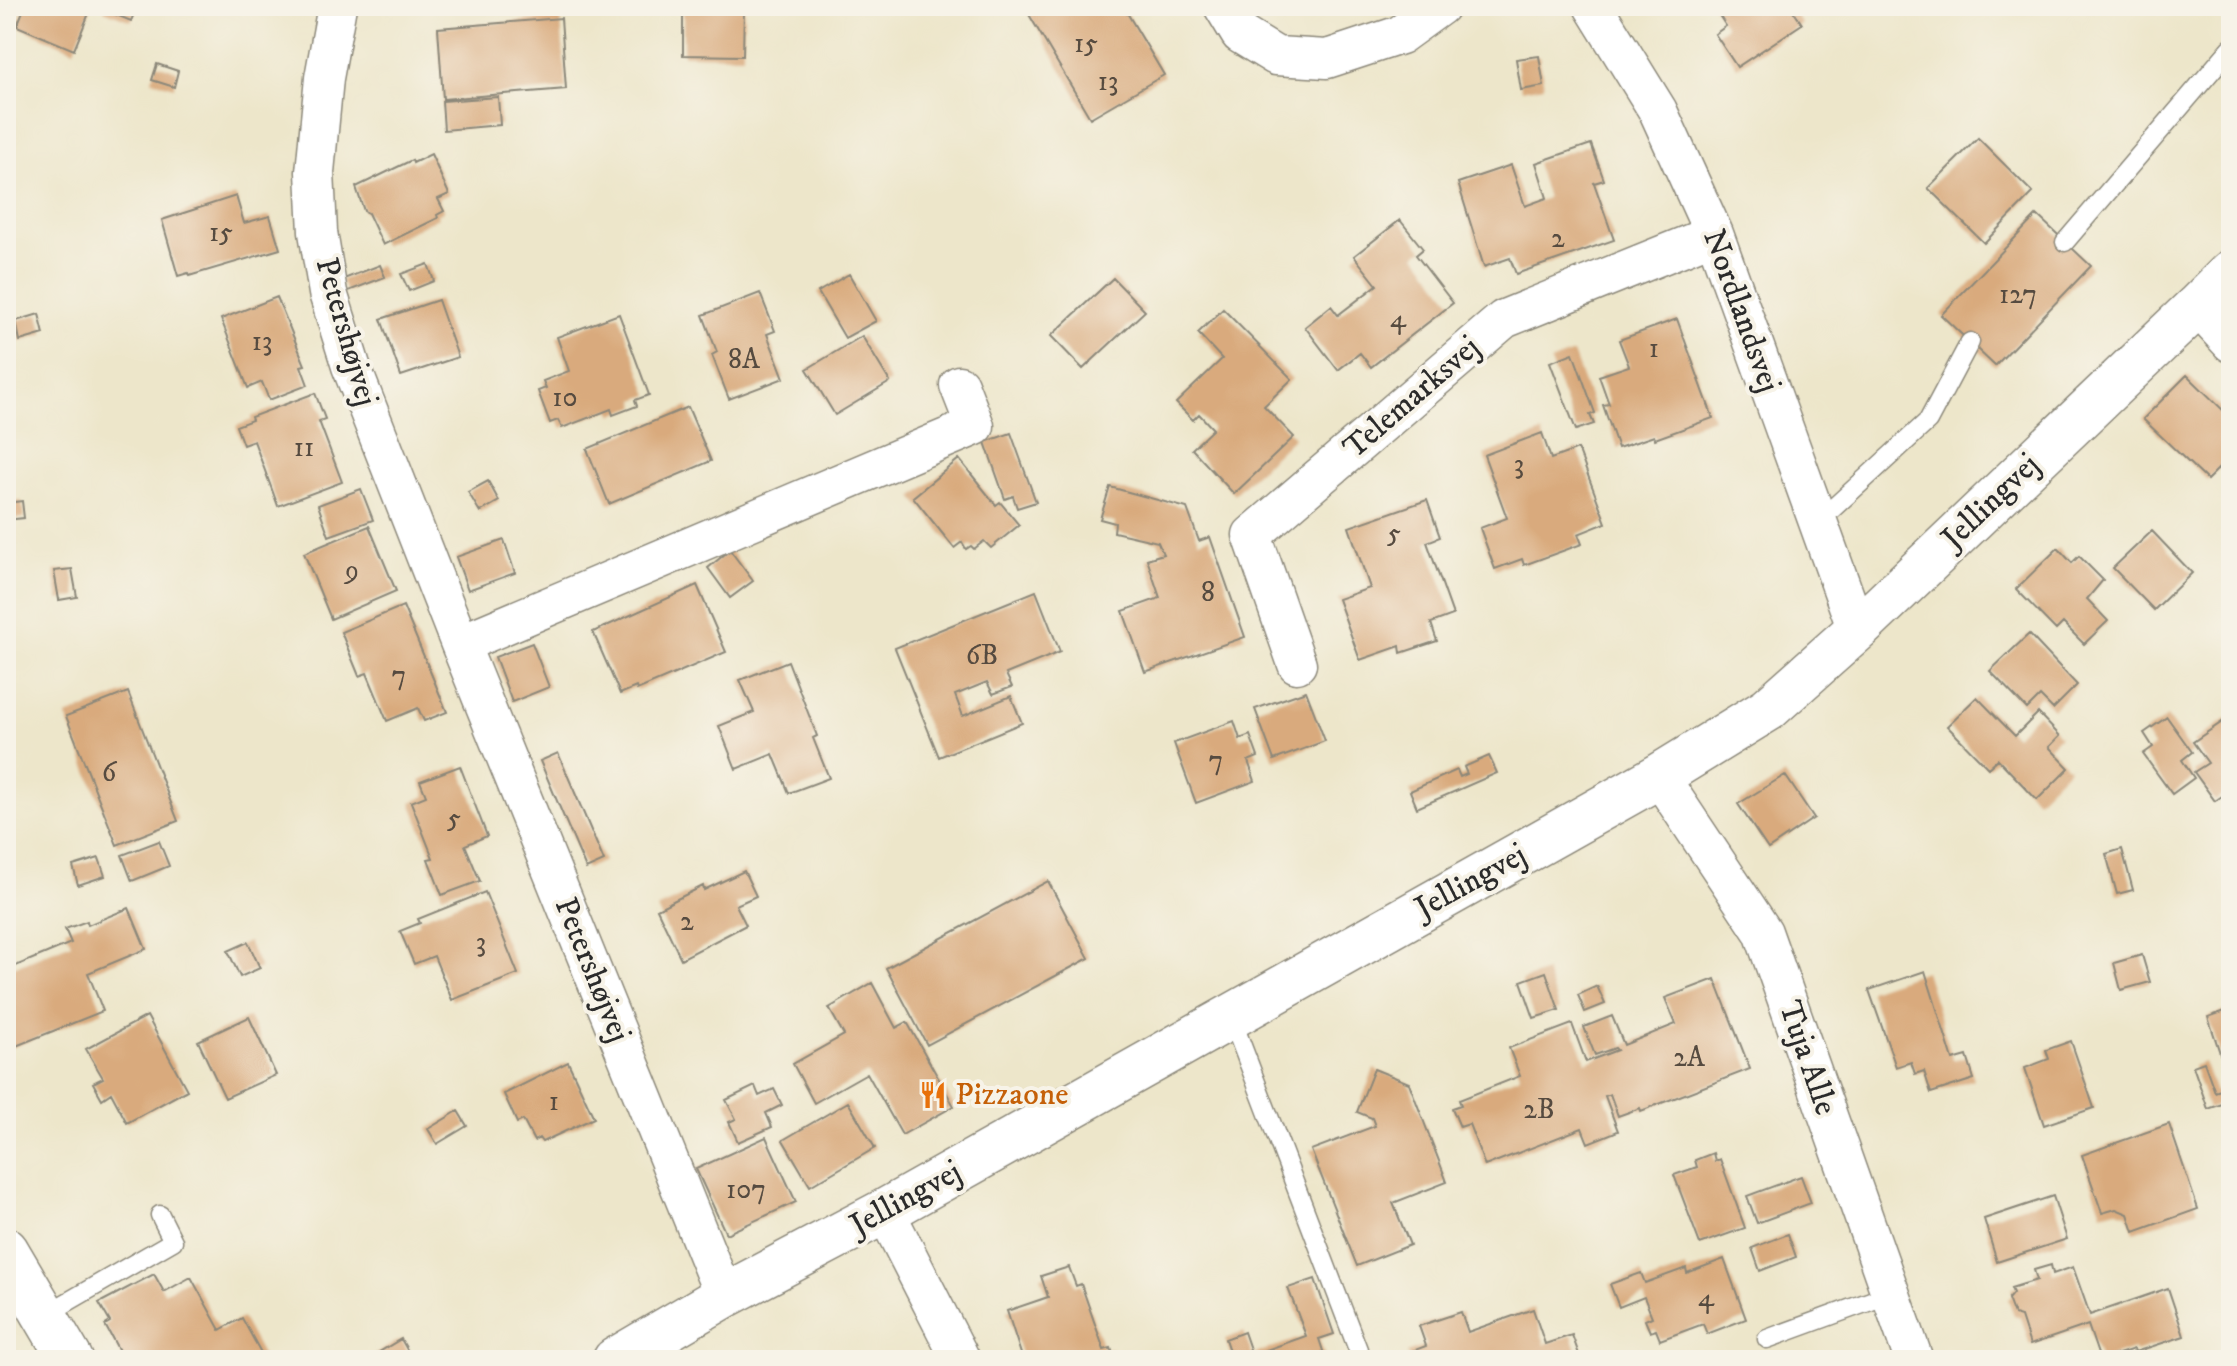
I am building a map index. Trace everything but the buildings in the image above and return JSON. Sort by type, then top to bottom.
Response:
[{"type":"main road","name":"Jellingvej","points":[[615,1360],[724,1296],[885,1211],[1659,776],[1768,709],[1857,630],[2231,272]]},
{"type":"main road","points":[[6,1250],[71,1360]]},
{"type":"street","name":"Petershøjvej","points":[[337,6],[324,78],[315,172],[318,232],[328,293],[351,366],[460,644],[724,1296]]},
{"type":"street","points":[[1223,6],[1240,34],[1276,56],[1327,59],[1400,35],[1440,6]]},
{"type":"street","name":"Nordlandsvej","points":[[1593,6],[1658,111],[1714,234],[1857,630]]},
{"type":"street","name":"Telemarksvej","points":[[1297,664],[1252,535],[1504,319],[1714,234]]},
{"type":"street","points":[[2197,306],[2231,343]]},
{"type":"street","points":[[460,644],[975,426],[959,385]]},
{"type":"street","name":"Tuja Alle","points":[[1659,776],[1763,932],[1914,1360]]},
{"type":"street","points":[[885,1211],[961,1360]]},
{"type":"lane","points":[[2065,242],[2231,48]]},
{"type":"lane","points":[[1818,522],[1928,421],[1970,342]]},
{"type":"lane","points":[[1231,1017],[1362,1360]]},
{"type":"lane","points":[[45,1315],[173,1241],[160,1215]]},
{"type":"lane","points":[[1767,1339],[1890,1294]]},
{"type":"place","name":"Pizzaone","points":[[933,1095]]}]
